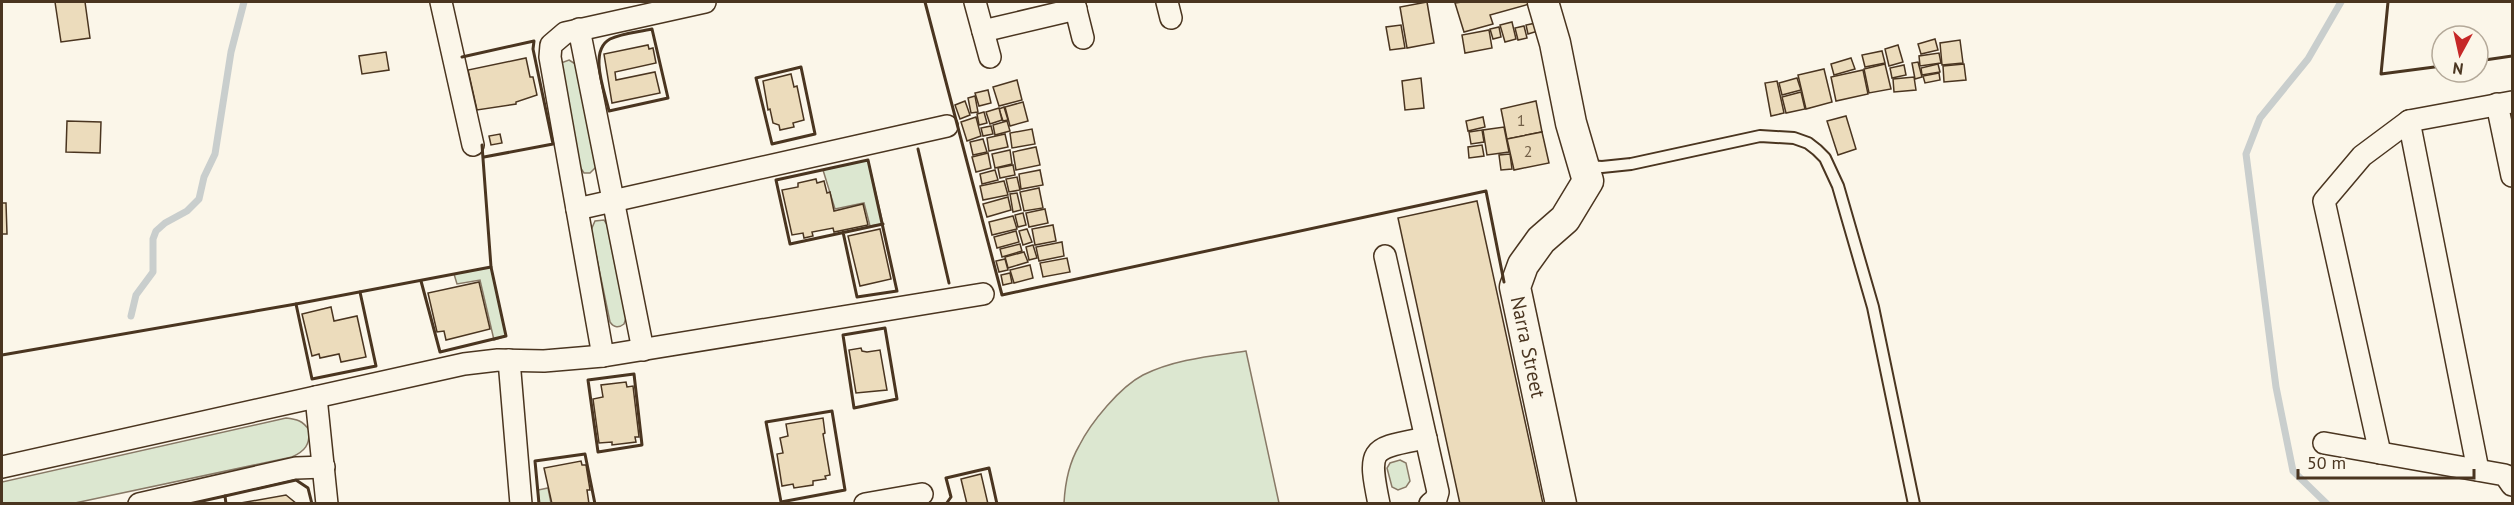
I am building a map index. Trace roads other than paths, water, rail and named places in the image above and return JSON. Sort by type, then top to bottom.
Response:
[{"type":"street","points":[[441,2],[473,145]]},
{"type":"street","points":[[603,356],[550,57],[554,41],[565,33],[579,29],[705,2]]},
{"type":"street","points":[[975,2],[990,57]]},
{"type":"street","name":"Narra Street","points":[[1543,2],[1555,43],[1571,123],[1588,181],[1564,219],[1541,240],[1523,265],[1515,286],[1561,504]]},
{"type":"street","points":[[983,31],[1075,5],[1083,38]]},
{"type":"street","points":[[579,29],[643,350]]},
{"type":"street","points":[[2380,453],[2324,201],[2362,156],[2409,121],[2505,103],[2512,176]]},
{"type":"street","points":[[2409,121],[2478,470]]},
{"type":"street","points":[[577,209],[947,126]]},
{"type":"street","points":[[1385,256],[1438,492],[1436,499],[1430,504]]},
{"type":"street","points":[[2,467],[464,364],[509,360],[544,362],[603,356],[983,294]]},
{"type":"street","points":[[509,360],[521,504]]},
{"type":"street","points":[[316,397],[327,504]]},
{"type":"street","points":[[1379,504],[1372,469],[1377,451],[1387,446],[1426,438]]},
{"type":"street","points":[[2324,442],[2510,478]]},
{"type":"street","points":[[139,504],[296,468],[324,467]]},
{"type":"street","points":[[865,504],[922,494]]},
{"type":"lane","points":[[1585,166],[1631,164],[1760,136],[1794,138],[1808,143],[1825,158],[1838,186],[1873,307],[1914,504]]},
{"type":"waterway","points":[[131,316],[136,295],[153,272],[153,239],[156,231],[165,223],[187,211],[199,199],[204,177],[215,154],[231,52],[244,2]]},
{"type":"waterway","points":[[2327,504],[2293,471],[2276,387],[2246,154],[2260,118],[2308,59],[2341,2]]}]
